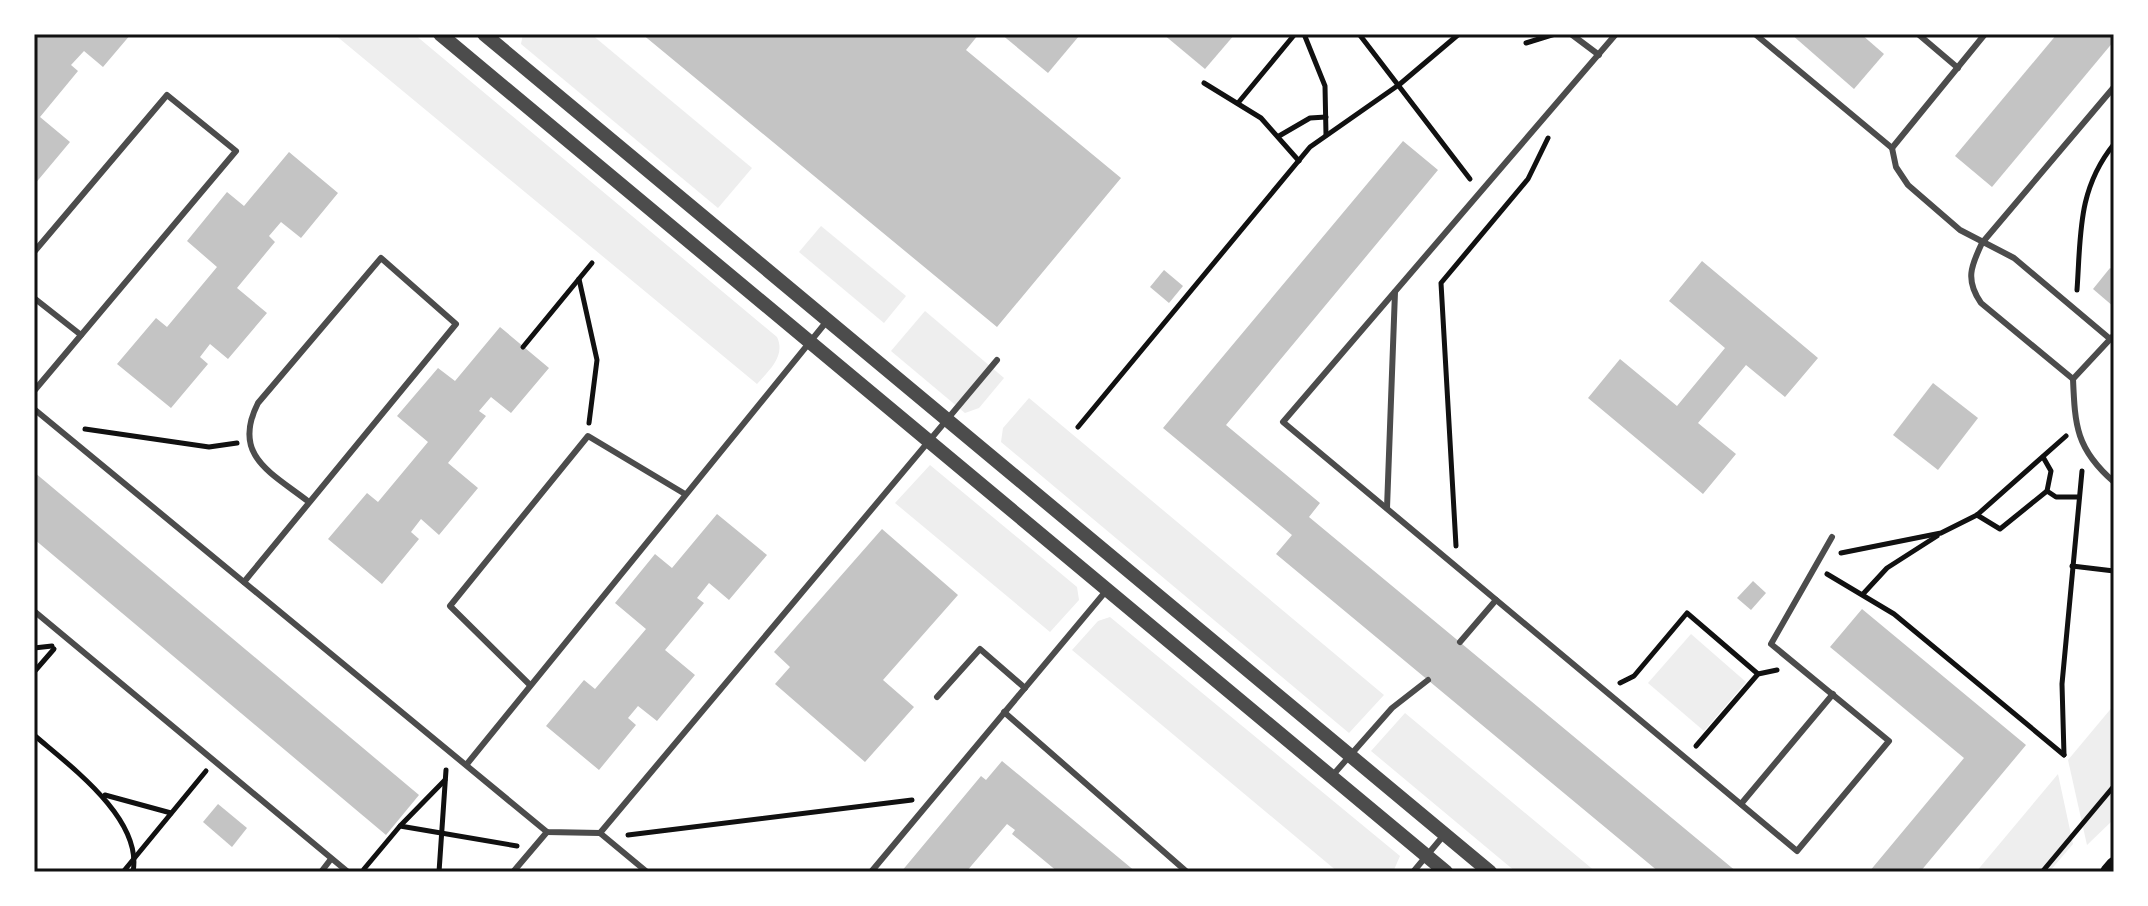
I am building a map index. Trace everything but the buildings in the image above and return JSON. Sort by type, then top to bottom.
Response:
[{"type":"main road","points":[[2108,872],[2114,865]]},
{"type":"street","points":[[440,34],[1446,872]]},
{"type":"street","points":[[491,36],[827,321],[1490,872]]},
{"type":"lane","points":[[1571,34],[1599,55]]},
{"type":"lane","points":[[1616,34],[1283,422],[1797,851],[1889,741],[1771,644],[1832,537]]},
{"type":"lane","points":[[1755,34],[1892,148],[1896,167],[1908,185],[1960,230],[2014,258],[2075,310],[2112,336],[2073,379],[2075,427],[2084,450],[2114,482]]},
{"type":"lane","points":[[1918,34],[1958,68]]},
{"type":"lane","points":[[1892,148],[1985,34]]},
{"type":"lane","points":[[2073,379],[1975,295],[1970,288],[1970,269],[1982,243],[2114,87]]},
{"type":"lane","points":[[34,252],[167,95],[236,151],[34,391]]},
{"type":"lane","points":[[244,582],[456,324],[381,258],[258,403],[248,423],[249,442],[257,461],[309,502]]},
{"type":"lane","points":[[1387,508],[1395,292]]},
{"type":"lane","points":[[34,298],[81,335]]},
{"type":"lane","points":[[467,764],[827,321]]},
{"type":"lane","points":[[600,833],[997,360]]},
{"type":"lane","points":[[34,409],[547,832],[600,833],[647,872]]},
{"type":"lane","points":[[530,685],[450,606],[588,436],[685,494]]},
{"type":"lane","points":[[871,872],[1106,591]]},
{"type":"lane","points":[[1460,642],[1496,600]]},
{"type":"lane","points":[[34,611],[348,872]]},
{"type":"lane","points":[[937,697],[980,649],[1025,688]]},
{"type":"lane","points":[[1331,776],[1392,708],[1428,680]]},
{"type":"lane","points":[[1741,804],[1833,694]]},
{"type":"lane","points":[[1004,712],[1187,872]]},
{"type":"lane","points":[[513,872],[547,832]]},
{"type":"lane","points":[[1413,872],[1444,834]]},
{"type":"lane","points":[[321,872],[331,859]]},
{"type":"path","points":[[1238,103],[1295,34]]},
{"type":"path","points":[[1304,34],[1325,86],[1326,136]]},
{"type":"path","points":[[1359,34],[1480,193]]},
{"type":"path","points":[[1078,427],[1299,161],[1326,136],[1400,84],[1459,34]]},
{"type":"path","points":[[1526,43],[1555,34]]},
{"type":"path","points":[[1204,83],[1238,103],[1279,136],[1299,161]]},
{"type":"path","points":[[1457,567],[1441,283],[1528,179],[1547,146],[1552,110]]},
{"type":"path","points":[[1279,136],[1310,118],[1326,117]]},
{"type":"path","points":[[2075,310],[2084,197],[2097,165],[2113,148]]},
{"type":"path","points":[[523,347],[592,263]]},
{"type":"path","points":[[579,279],[597,360],[588,436]]},
{"type":"path","points":[[52,424],[209,447],[249,442]]},
{"type":"path","points":[[1863,595],[1887,568],[1941,533],[1977,515],[2075,427]]},
{"type":"path","points":[[1815,566],[1894,614],[2064,755],[2062,684],[2084,450]]},
{"type":"path","points":[[1977,515],[2000,529],[2047,491],[2051,471],[2043,457]]},
{"type":"path","points":[[2047,491],[2056,497],[2079,497]]},
{"type":"path","points":[[1820,557],[1941,533]]},
{"type":"path","points":[[2072,566],[2114,571]]},
{"type":"path","points":[[1606,691],[1634,676],[1687,613],[1758,674]]},
{"type":"path","points":[[34,648],[57,645],[34,672]]},
{"type":"path","points":[[1685,758],[1758,674],[1797,665]]},
{"type":"path","points":[[34,735],[104,795],[136,856],[133,872]]},
{"type":"path","points":[[439,872],[448,749]]},
{"type":"path","points":[[123,872],[214,761]]},
{"type":"path","points":[[361,872],[446,779]]},
{"type":"path","points":[[2042,872],[2114,786]]},
{"type":"path","points":[[104,795],[171,813]]},
{"type":"path","points":[[600,833],[637,835],[933,797]]},
{"type":"path","points":[[400,826],[533,848]]},
{"type":"shaded area","points":[[334,34],[414,34],[777,337],[778,357],[771,368],[757,384]]},
{"type":"shaded area","points":[[523,34],[591,34],[752,168],[718,208],[521,44]]},
{"type":"shaded area","points":[[821,226],[906,296],[884,323],[799,252]]},
{"type":"shaded area","points":[[925,311],[1004,378],[979,408],[965,413],[891,351]]},
{"type":"shaded area","points":[[1029,398],[1384,695],[1349,733],[1001,442],[1003,428]]},
{"type":"shaded area","points":[[930,465],[1077,587],[1079,600],[1050,632],[895,503]]},
{"type":"shaded area","points":[[1110,617],[1400,856],[1393,872],[1338,872],[1072,650],[1098,621]]},
{"type":"shaded area","points":[[1691,634],[1746,682],[1704,731],[1648,683]]},
{"type":"shaded area","points":[[2114,705],[2114,819],[2087,845],[2068,760]]},
{"type":"shaded area","points":[[1405,713],[1596,872],[1516,872],[1371,751]]},
{"type":"shaded area","points":[[2058,774],[2073,844],[2049,872],[1976,872]]}]
